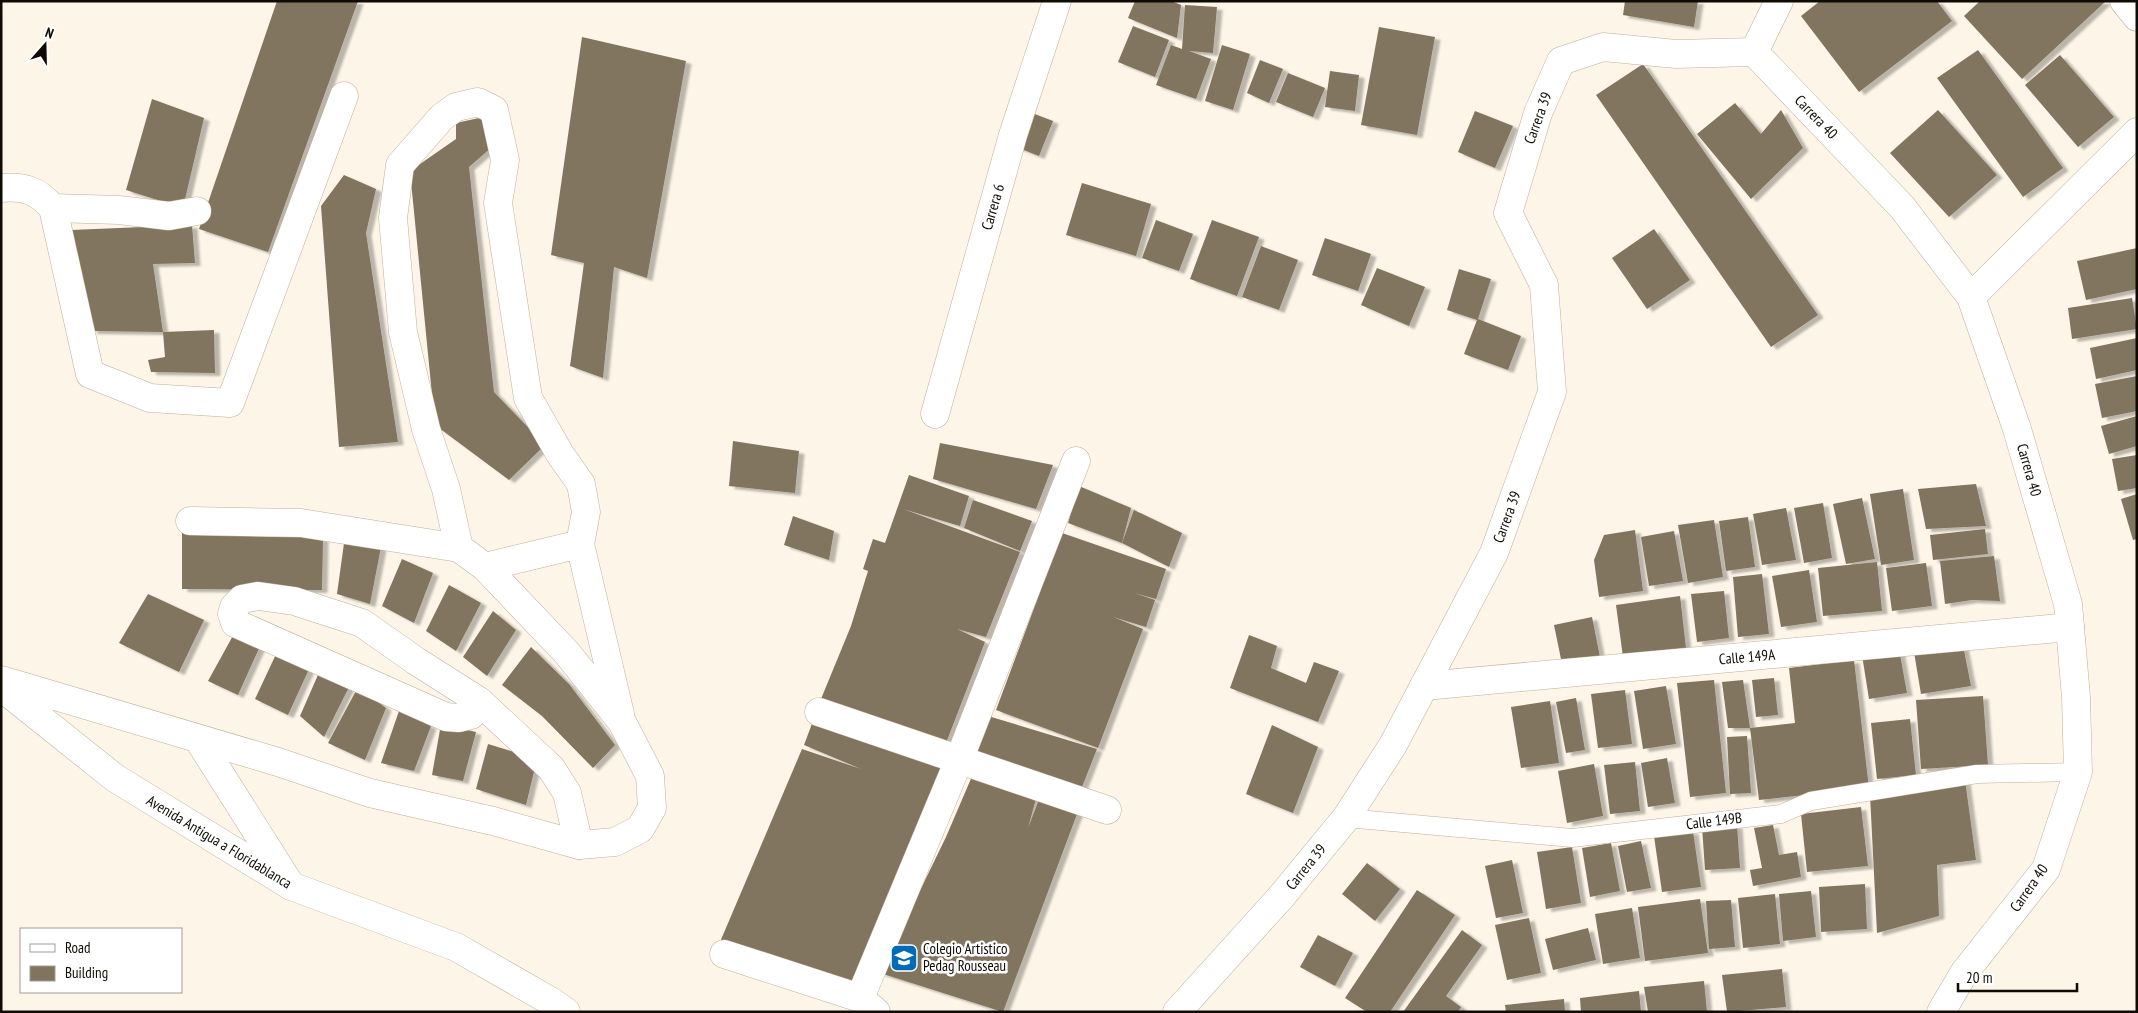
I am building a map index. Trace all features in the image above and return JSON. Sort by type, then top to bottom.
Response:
[{"type":"street","name":"Carrera 6","points":[[936,414],[1013,135],[1057,1]]},
{"type":"street","points":[[1754,52],[1779,1]]},
{"type":"street","points":[[2124,1],[2137,17]]},
{"type":"street","name":"Carrera 39","points":[[1177,1012],[1282,897],[1346,818],[1393,745],[1494,553],[1552,392],[1544,284],[1508,213],[1538,113],[1561,61],[1602,48],[1676,54],[1754,52]]},
{"type":"street","name":"Carrera 40","points":[[1754,52],[1902,207],[1970,297],[2018,429],[2068,604],[2076,697],[2078,772],[2046,869],[1964,974],[1941,1012]]},
{"type":"street","points":[[1,188],[21,186],[44,197],[53,208],[90,374],[150,398],[230,403],[344,96]]},
{"type":"street","points":[[459,548],[446,489],[426,429],[402,332],[393,218],[400,166],[442,117],[456,107],[478,102],[494,110],[505,160],[498,202],[528,398],[560,454],[581,484],[586,512],[580,544],[598,629],[622,722]]},
{"type":"street","points":[[1970,297],[2137,132]]},
{"type":"street","points":[[53,208],[118,210],[169,216],[197,211]]},
{"type":"street","points":[[724,954],[868,1005],[959,760],[1076,461]]},
{"type":"street","points":[[1,680],[278,762],[370,794],[493,822],[578,845],[615,842],[640,829],[652,808],[650,776],[622,722],[567,653],[485,567],[459,548],[301,523],[190,521]]},
{"type":"street","points":[[485,567],[580,544]]},
{"type":"street","points":[[479,701],[471,715],[459,718],[446,717],[235,623],[232,618],[232,609],[242,600],[258,596],[294,601],[362,623],[416,662],[479,701],[551,768],[567,792],[578,845]]},
{"type":"street","name":"Calle 149A","points":[[1424,686],[2070,628]]},
{"type":"street","name":"Avenida Antigua a Floridablanca","points":[[1,687],[115,778],[291,886],[456,947],[566,1012]]},
{"type":"street","points":[[819,712],[1107,810]]},
{"type":"street","points":[[198,739],[291,886]]},
{"type":"lane","name":"Calle 149B","points":[[1346,818],[1572,838],[1781,814],[1812,802],[1977,774],[2078,772]]},
{"type":"building","points":[[277,1],[358,1],[268,252],[199,229]]},
{"type":"building","points":[[1135,1],[1171,1],[1181,5],[1177,38],[1128,18]]},
{"type":"building","points":[[1625,1],[1698,1],[1694,27],[1623,15]]},
{"type":"building","points":[[1820,1],[1937,1],[1952,21],[1859,92],[1801,16]]},
{"type":"building","points":[[1980,1],[2106,1],[2022,79],[1964,16]]},
{"type":"building","points":[[1185,5],[1217,7],[1213,53],[1189,51],[1211,59],[1196,99],[1156,85],[1171,45],[1182,49]]},
{"type":"building","points":[[1133,26],[1169,40],[1155,77],[1118,62]]},
{"type":"building","points":[[1379,27],[1435,37],[1417,135],[1361,125]]},
{"type":"building","points":[[582,37],[686,61],[647,278],[614,267],[603,378],[570,366],[584,263],[551,255]]},
{"type":"building","points":[[1222,45],[1250,54],[1233,110],[1205,101]]},
{"type":"building","points":[[1978,50],[2063,168],[2023,197],[1937,78]]},
{"type":"building","points":[[2060,55],[2114,117],[2078,147],[2025,85]]},
{"type":"building","points":[[1260,60],[1283,69],[1269,103],[1247,93]]},
{"type":"building","points":[[1643,64],[1818,315],[1771,347],[1596,95]]},
{"type":"building","points":[[1330,71],[1359,75],[1355,111],[1325,107]]},
{"type":"building","points":[[1288,73],[1325,88],[1313,117],[1276,102]]},
{"type":"building","points":[[152,99],[204,118],[183,208],[126,190]]},
{"type":"building","points":[[1735,103],[1761,134],[1781,110],[1803,148],[1751,199],[1697,134]]},
{"type":"building","points":[[1011,105],[1053,121],[1039,156],[998,140]]},
{"type":"building","points":[[1938,110],[1997,175],[1949,217],[1890,153]]},
{"type":"building","points":[[1475,111],[1513,126],[1495,168],[1458,152]]},
{"type":"building","points":[[493,115],[492,147],[469,167],[494,392],[545,445],[509,480],[435,425],[410,171],[456,139],[456,123]]},
{"type":"building","points":[[344,175],[376,189],[366,233],[398,442],[339,447],[321,206]]},
{"type":"building","points":[[1082,183],[1151,204],[1136,256],[1066,235]]},
{"type":"building","points":[[1156,220],[1193,234],[1179,271],[1142,258]]},
{"type":"building","points":[[1212,220],[1259,237],[1237,296],[1190,279]]},
{"type":"building","points":[[192,225],[195,263],[153,264],[163,332],[92,331],[71,230]]},
{"type":"building","points":[[1654,229],[1690,280],[1647,309],[1612,258]]},
{"type":"building","points":[[1325,238],[1371,254],[1358,291],[1312,275]]},
{"type":"building","points":[[1261,246],[1298,260],[1279,310],[1242,297]]},
{"type":"building","points":[[2137,248],[2137,289],[2086,300],[2077,261]]},
{"type":"building","points":[[1377,268],[1425,287],[1409,326],[1361,305]]},
{"type":"building","points":[[1459,269],[1491,279],[1478,319],[1521,336],[1508,370],[1464,354],[1477,320],[1447,310]]},
{"type":"building","points":[[2132,298],[2137,329],[2072,339],[2068,308]]},
{"type":"building","points":[[214,330],[215,373],[151,372],[148,360],[165,357],[163,332]]},
{"type":"building","points":[[2137,338],[2137,370],[2096,379],[2090,348]]},
{"type":"building","points":[[2137,376],[2137,411],[2102,418],[2095,384]]},
{"type":"building","points":[[2137,416],[2137,446],[2109,454],[2101,426]]},
{"type":"building","points":[[733,441],[799,451],[795,493],[729,486]]},
{"type":"building","points":[[940,443],[1053,465],[1036,509],[933,479]]},
{"type":"building","points":[[2137,455],[2137,488],[2118,491],[2112,459]]},
{"type":"building","points":[[909,475],[969,496],[960,526],[903,509],[1020,552],[986,637],[957,629],[985,642],[946,743],[821,699],[851,626],[868,571],[863,569],[873,539],[885,543]]},
{"type":"building","points":[[1976,484],[1986,526],[1926,529],[1918,489]]},
{"type":"building","points":[[1079,486],[1131,508],[1122,543],[1068,523]]},
{"type":"building","points":[[1903,489],[1914,560],[1881,565],[1870,494]]},
{"type":"building","points":[[2137,494],[2137,539],[2133,540],[2121,499]]},
{"type":"building","points":[[1862,498],[1875,559],[1846,564],[1833,504]]},
{"type":"building","points":[[973,500],[1032,521],[1020,551],[964,528]]},
{"type":"building","points":[[1823,503],[1832,558],[1804,563],[1794,508]]},
{"type":"building","points":[[1786,508],[1796,560],[1762,565],[1753,514]]},
{"type":"building","points":[[1134,510],[1182,533],[1169,567],[1122,543]]},
{"type":"building","points":[[793,516],[834,531],[829,560],[784,545]]},
{"type":"building","points":[[1748,517],[1755,567],[1726,571],[1719,521]]},
{"type":"building","points":[[1714,520],[1723,577],[1688,583],[1678,525]]},
{"type":"building","points":[[1985,529],[1988,554],[1933,560],[1930,535]]},
{"type":"building","points":[[1635,530],[1643,591],[1599,597],[1594,560],[1604,535]]},
{"type":"building","points":[[182,531],[323,538],[322,590],[182,589]]},
{"type":"building","points":[[1674,531],[1683,581],[1649,586],[1641,537]]},
{"type":"building","points":[[1062,533],[1166,569],[1156,599],[1134,593],[1155,600],[1146,627],[1113,617],[1143,629],[1098,748],[996,710]]},
{"type":"building","points":[[345,536],[381,547],[370,604],[337,594]]},
{"type":"building","points":[[1994,556],[2000,601],[1972,600],[1945,604],[1940,561]]},
{"type":"building","points":[[402,559],[433,573],[414,623],[382,606]]},
{"type":"building","points":[[1877,562],[1882,611],[1823,616],[1818,568]]},
{"type":"building","points":[[1926,563],[1932,606],[1892,611],[1886,568]]},
{"type":"building","points":[[1809,570],[1817,622],[1781,627],[1772,576]]},
{"type":"building","points":[[1762,574],[1769,634],[1738,637],[1733,577]]},
{"type":"building","points":[[449,585],[481,603],[456,651],[426,631]]},
{"type":"building","points":[[1724,591],[1729,638],[1697,642],[1691,594]]},
{"type":"building","points":[[148,594],[204,620],[179,672],[119,643]]},
{"type":"building","points":[[1680,596],[1686,648],[1623,657],[1616,605]]},
{"type":"building","points":[[493,611],[516,630],[487,676],[463,657]]},
{"type":"building","points":[[1592,617],[1600,657],[1562,664],[1554,625]]},
{"type":"building","points":[[235,632],[261,644],[238,695],[208,681]]},
{"type":"building","points":[[1249,635],[1277,646],[1271,668],[1306,683],[1314,662],[1339,671],[1318,722],[1230,688]]},
{"type":"building","points":[[1963,645],[1971,686],[1921,694],[1914,652]]},
{"type":"building","points":[[531,647],[569,684],[615,745],[593,768],[542,716],[502,685]]},
{"type":"building","points":[[1899,649],[1907,693],[1869,699],[1862,655]]},
{"type":"building","points":[[278,650],[310,667],[288,715],[255,699]]},
{"type":"building","points":[[1854,660],[1869,788],[1759,800],[1750,728],[1795,723],[1789,668]]},
{"type":"building","points":[[321,668],[351,683],[324,737],[300,716]]},
{"type":"building","points":[[1774,678],[1778,715],[1756,717],[1752,680]]},
{"type":"building","points":[[1714,680],[1726,793],[1690,797],[1677,683]]},
{"type":"building","points":[[1743,680],[1750,728],[1728,728],[1722,682]]},
{"type":"building","points":[[1666,686],[1676,744],[1643,749],[1634,691]]},
{"type":"building","points":[[358,687],[386,708],[365,760],[328,743]]},
{"type":"building","points":[[1625,690],[1632,744],[1598,748],[1591,694]]},
{"type":"building","points":[[1983,696],[1988,765],[1921,769],[1916,700]]},
{"type":"building","points":[[1576,698],[1585,750],[1566,753],[1556,702]]},
{"type":"building","points":[[1550,701],[1559,763],[1521,768],[1511,707]]},
{"type":"building","points":[[399,711],[431,726],[414,771],[381,763]]},
{"type":"building","points":[[988,716],[1097,749],[1082,787],[974,752]]},
{"type":"building","points":[[1910,719],[1916,775],[1877,779],[1871,723]]},
{"type":"building","points":[[813,721],[947,765],[854,993],[720,942],[802,749],[861,769],[804,745]]},
{"type":"building","points":[[441,724],[476,732],[463,781],[432,775]]},
{"type":"building","points":[[1272,725],[1318,747],[1293,813],[1246,794]]},
{"type":"building","points":[[1747,736],[1751,793],[1730,794],[1727,737]]},
{"type":"building","points":[[488,744],[537,759],[526,805],[476,789]]},
{"type":"building","points":[[1667,758],[1675,803],[1648,807],[1641,763]]},
{"type":"building","points":[[1635,762],[1640,811],[1610,814],[1604,765]]},
{"type":"building","points":[[1594,764],[1603,816],[1567,823],[1558,771]]},
{"type":"building","points":[[973,774],[1037,795],[1028,828],[1040,797],[1080,806],[1003,1012],[880,973],[946,837]]},
{"type":"building","points":[[1965,780],[1976,860],[1937,865],[1939,916],[1877,933],[1870,795]]},
{"type":"building","points":[[1861,807],[1868,866],[1807,872],[1801,814]]},
{"type":"building","points":[[1737,825],[1740,868],[1705,870],[1702,827]]},
{"type":"building","points":[[1773,825],[1779,855],[1797,852],[1801,877],[1753,886],[1750,870],[1762,868],[1754,828]]},
{"type":"building","points":[[1693,831],[1701,887],[1662,892],[1654,836]]},
{"type":"building","points":[[1641,841],[1651,888],[1627,892],[1618,846]]},
{"type":"building","points":[[1611,843],[1620,891],[1590,897],[1582,848]]},
{"type":"building","points":[[1572,847],[1581,903],[1546,909],[1537,852]]},
{"type":"building","points":[[1512,860],[1523,913],[1496,918],[1485,866]]},
{"type":"building","points":[[1367,863],[1400,889],[1375,921],[1342,894]]},
{"type":"building","points":[[1865,884],[1867,929],[1821,932],[1819,887]]},
{"type":"building","points":[[1417,890],[1455,915],[1390,1012],[1367,1012],[1345,998]]},
{"type":"building","points":[[1811,891],[1816,937],[1783,941],[1779,894]]},
{"type":"building","points":[[1775,894],[1780,944],[1743,948],[1738,898]]},
{"type":"building","points":[[1700,899],[1708,953],[1645,961],[1638,907]]},
{"type":"building","points":[[1731,900],[1735,947],[1709,949],[1706,901]]},
{"type":"building","points":[[1632,908],[1640,958],[1603,964],[1595,914]]},
{"type":"building","points":[[1529,918],[1541,973],[1507,980],[1495,925]]},
{"type":"building","points":[[1588,928],[1596,960],[1553,970],[1545,939]]},
{"type":"building","points":[[1462,930],[1482,945],[1446,996],[1461,1007],[1458,1012],[1403,1012]]},
{"type":"building","points":[[1318,935],[1353,953],[1335,986],[1300,967]]},
{"type":"building","points":[[1782,969],[1786,1007],[1727,1012],[1722,975]]},
{"type":"building","points":[[1704,981],[1707,1012],[1648,1012],[1644,987]]},
{"type":"building","points":[[1639,991],[1641,1012],[1581,1012],[1580,998]]},
{"type":"building","points":[[1564,999],[1565,1012],[1506,1012],[1505,1005]]},
{"type":"place","name":"Colegio Artistico Pedag Rousseau","points":[[904,958]]}]
